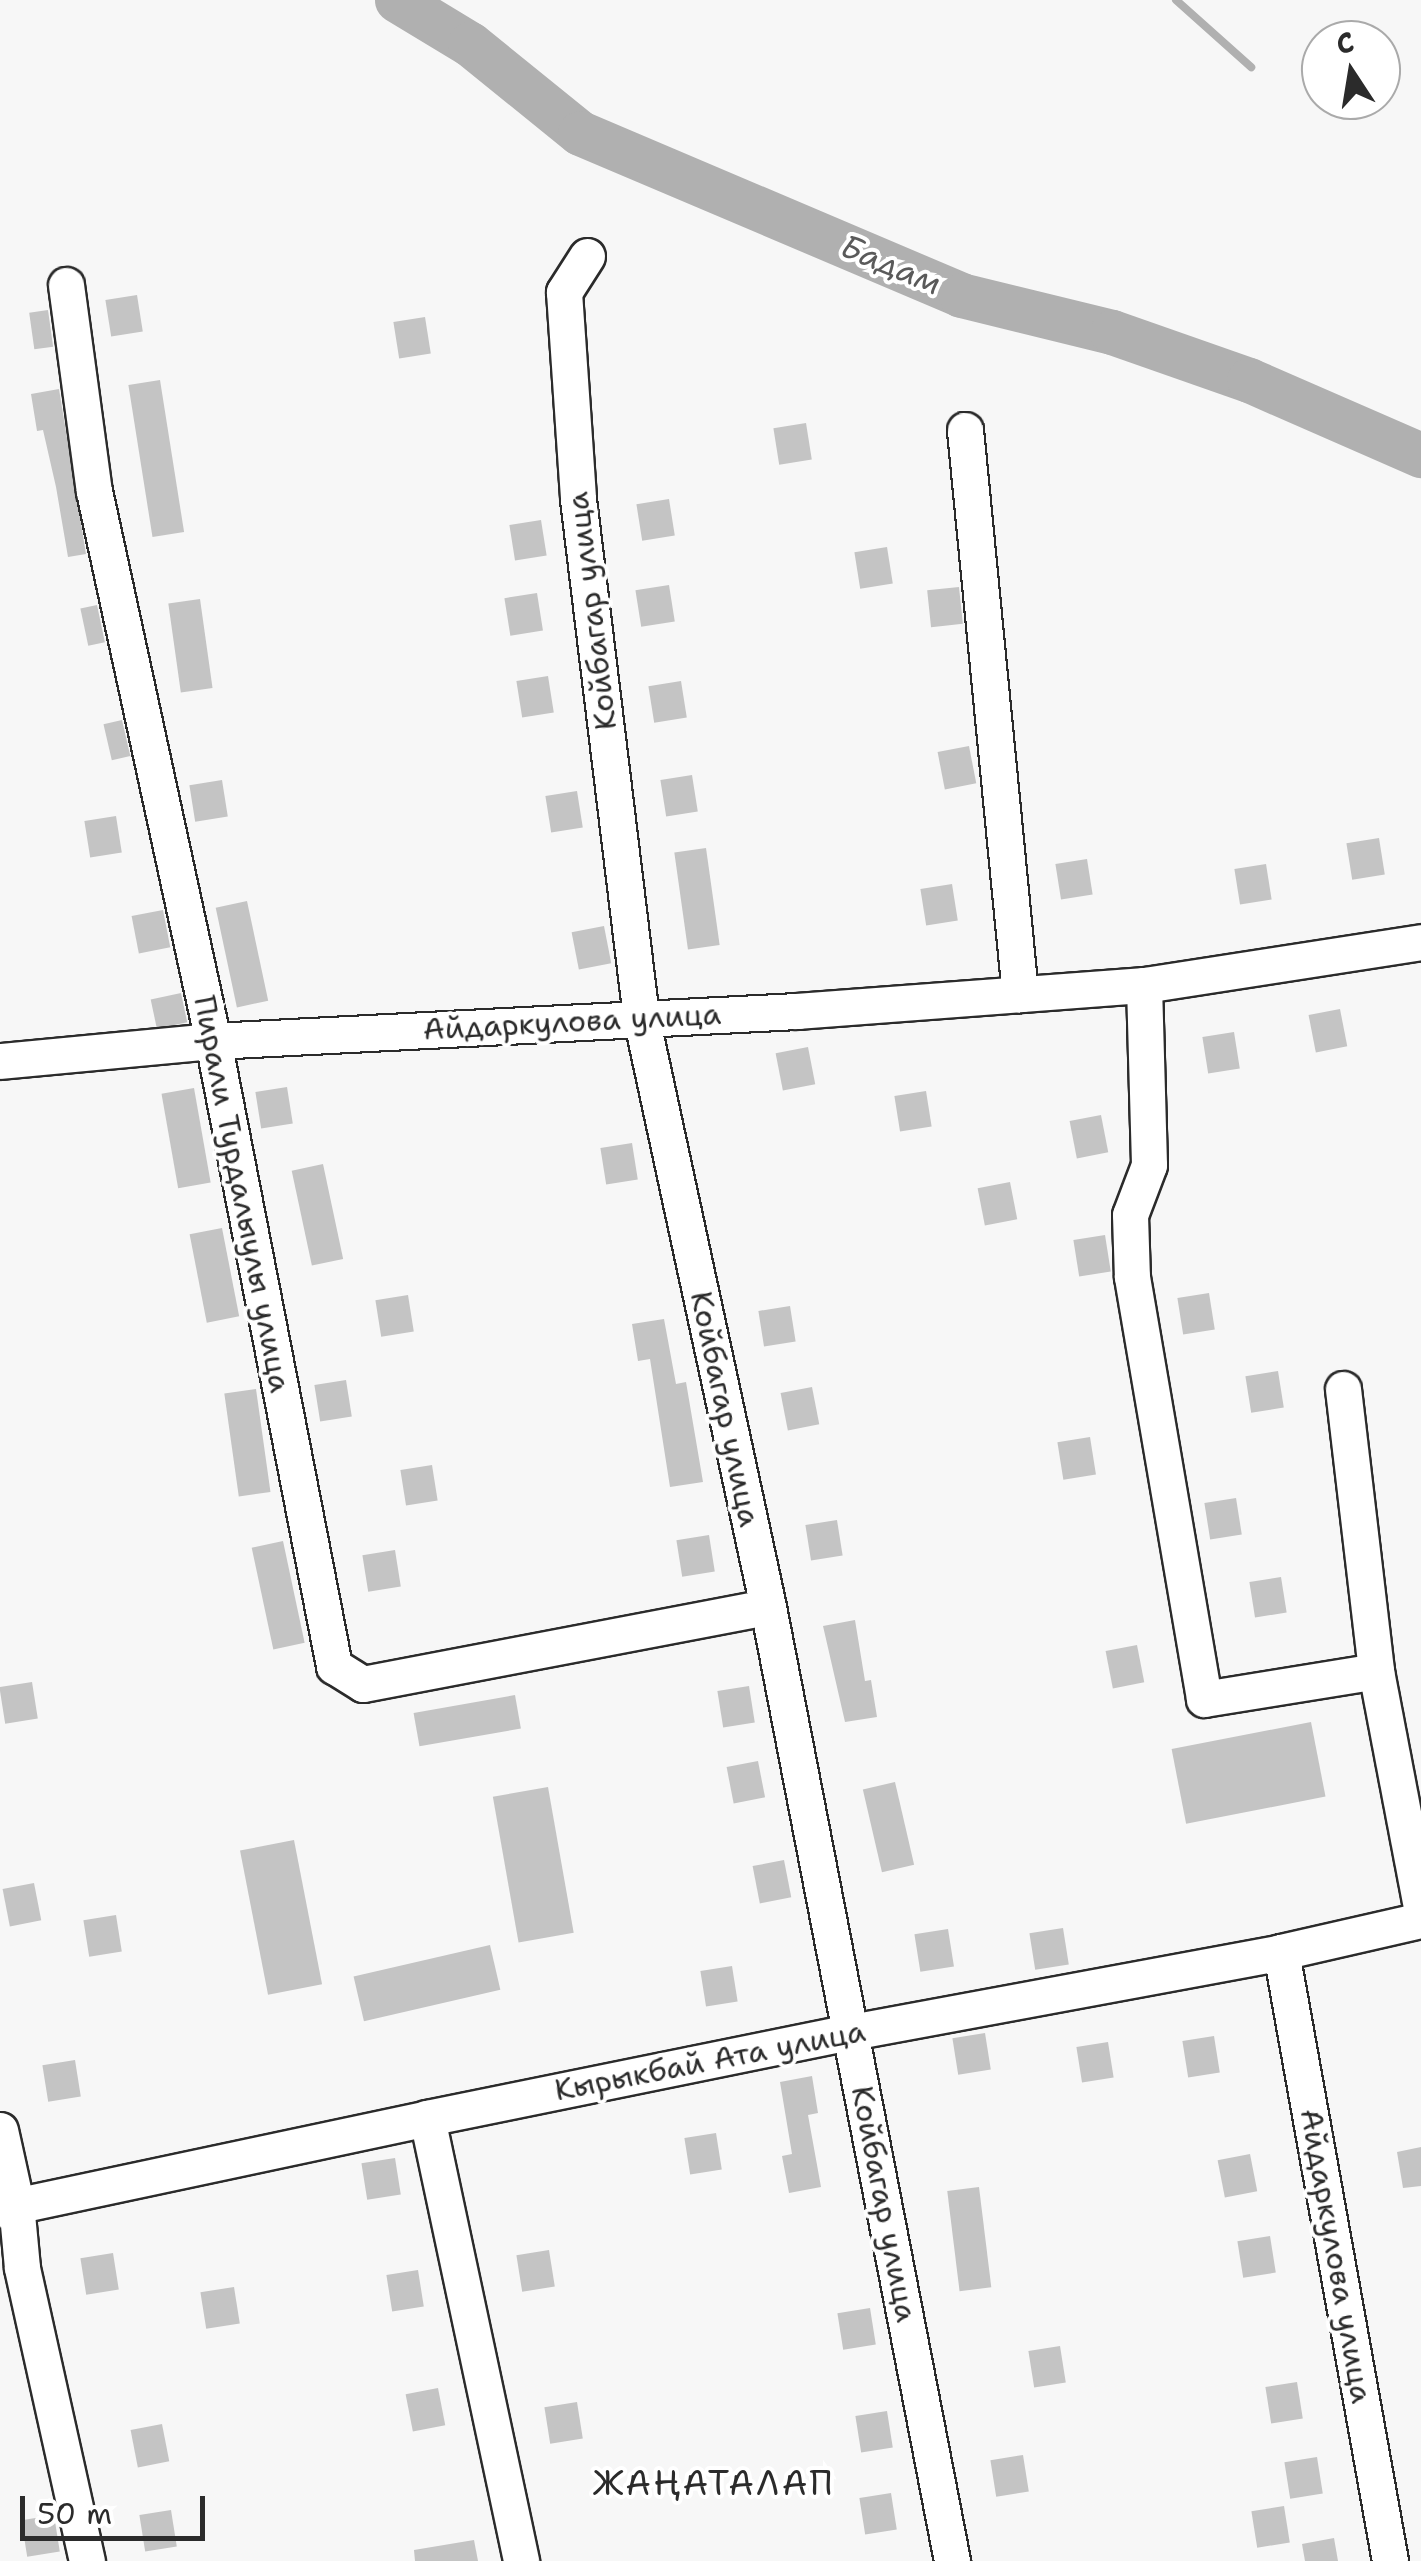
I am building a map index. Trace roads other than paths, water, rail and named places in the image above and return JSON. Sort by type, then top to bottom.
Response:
[{"type":"street","name":"Койбагар улица","points":[[587,256],[564,292],[578,499],[641,1017],[768,1607],[952,2561]]},
{"type":"street","name":"Пирали Турдалыулы улица","points":[[66,284],[94,491],[213,1041],[334,1666],[363,1684],[768,1607]]},
{"type":"street","points":[[965,430],[1020,994]]},
{"type":"street","name":"Айдаркулова улица","points":[[0,1060],[213,1041],[1144,985],[1421,942]]},
{"type":"street","points":[[1144,985],[1149,1165],[1130,1215],[1132,1277],[1204,1699],[1376,1671]]},
{"type":"street","points":[[1342,1389],[1376,1671],[1421,1907]]},
{"type":"street","name":"Кырыкбай Ата улица","points":[[8,2206],[852,2032],[1281,1952],[1421,1920]]},
{"type":"street","name":"Айдаркулова улица","points":[[1281,1952],[1390,2561]]},
{"type":"street","points":[[427,2118],[521,2561]]},
{"type":"street","points":[[0,2130],[8,2206],[87,2561]]},
{"type":"waterway","name":"Бадам","points":[[397,0],[470,44],[580,133],[961,295],[1112,332],[1249,380],[1421,455]]},
{"type":"waterway","points":[[1176,0],[1251,67]]},
{"type":"district","name":"ЖАҢАТАЛАП","points":[[714,2483]]}]
